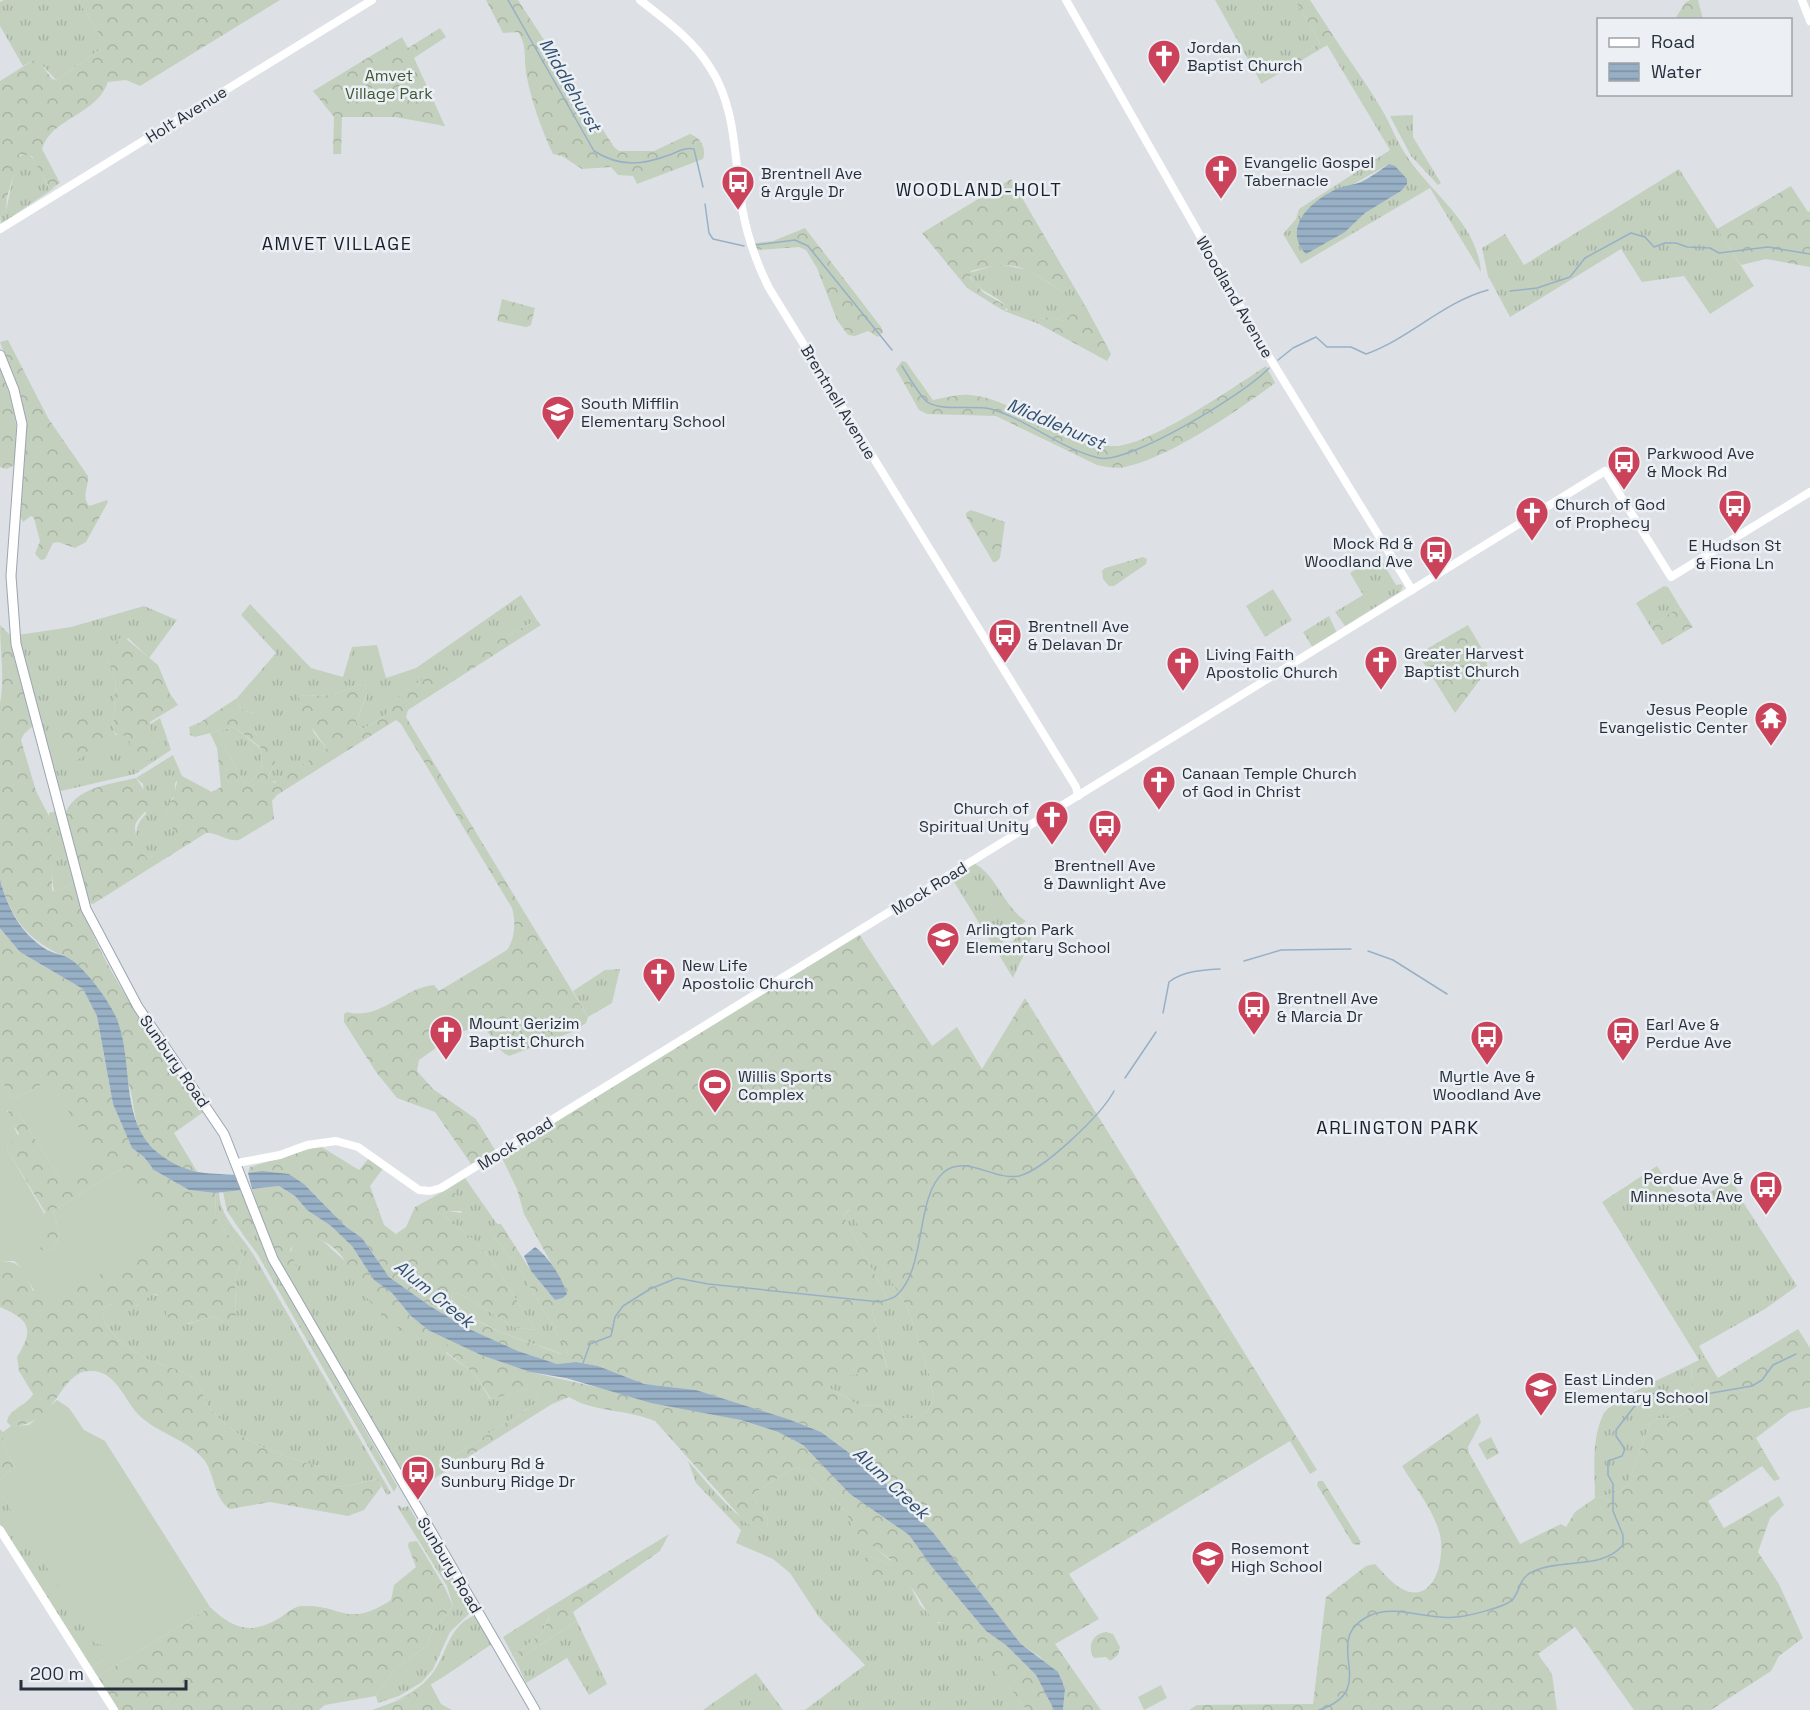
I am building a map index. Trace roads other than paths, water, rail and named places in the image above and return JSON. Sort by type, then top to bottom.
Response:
[{"type":"main road","name":"Holt Avenue","points":[[0,228],[372,0]]},
{"type":"main road","name":"Brentnell Avenue","points":[[640,0],[675,28],[709,65],[721,92],[734,136],[740,192],[748,234],[769,288],[1076,787],[1078,796]]},
{"type":"main road","name":"Woodland Avenue","points":[[1066,0],[1273,364],[1412,590]]},
{"type":"main road","points":[[1802,0],[1810,21]]},
{"type":"main road","name":"Sunbury Road","points":[[0,355],[14,390],[22,424],[21,458],[11,557],[16,644],[86,909],[112,963],[138,1007],[224,1134],[238,1165],[264,1239],[288,1287],[535,1710]]},
{"type":"main road","name":"Mock Road","points":[[238,1165],[280,1155],[307,1145],[336,1141],[358,1148],[419,1190],[430,1191],[441,1188],[1605,471],[1671,577],[1810,492]]},
{"type":"main road","points":[[0,1530],[114,1710]]},
{"type":"water","points":[[1389,164],[1395,166],[1407,179],[1407,184],[1401,191],[1365,213],[1345,232],[1306,254],[1299,244],[1297,234],[1303,215],[1319,199],[1329,193],[1361,182]]},
{"type":"water","points":[[0,880],[11,909],[21,926],[44,948],[70,959],[79,966],[97,986],[115,1015],[125,1050],[132,1105],[137,1123],[145,1138],[167,1160],[186,1169],[238,1175],[243,1190],[215,1193],[189,1190],[154,1170],[144,1157],[132,1148],[113,1104],[97,1016],[83,989],[20,952],[0,928]]},
{"type":"water","points":[[262,1171],[289,1174],[304,1184],[345,1226],[362,1238],[389,1277],[430,1306],[467,1328],[518,1351],[557,1364],[576,1362],[598,1366],[644,1384],[696,1390],[788,1419],[821,1432],[879,1475],[903,1504],[932,1531],[1021,1644],[1058,1672],[1065,1689],[1063,1710],[1054,1710],[1036,1675],[1007,1646],[986,1631],[932,1567],[909,1535],[850,1494],[803,1445],[778,1432],[741,1420],[651,1403],[566,1378],[530,1372],[481,1355],[428,1330],[411,1316],[392,1293],[374,1280],[352,1246],[331,1226],[307,1210],[295,1196],[279,1186],[252,1189],[248,1173]]},
{"type":"water","points":[[535,1247],[550,1262],[562,1281],[567,1294],[563,1298],[555,1300],[531,1271],[524,1256]]},
{"type":"waterway","name":"Middlehurst","points":[[508,0],[594,151],[614,160],[632,163],[651,161],[685,149],[694,149],[703,187]]},
{"type":"waterway","name":"Middlehurst","points":[[705,204],[709,233],[713,239],[744,246]]},
{"type":"waterway","name":"Middlehurst","points":[[1510,291],[1537,288],[1570,277],[1585,258],[1631,233],[1645,237],[1654,247],[1665,243],[1676,243],[1687,247],[1710,248],[1719,253],[1768,247],[1810,254]]},
{"type":"waterway","name":"Middlehurst","points":[[756,245],[795,240],[808,246],[892,350]]},
{"type":"waterway","name":"Middlehurst","points":[[1278,360],[1293,348],[1316,337],[1327,347],[1351,347],[1366,354],[1397,339],[1456,303],[1488,290]]},
{"type":"waterway","name":"Middlehurst","points":[[902,366],[930,404],[991,409],[1018,420],[1071,448],[1099,458],[1114,457],[1135,450],[1187,425],[1238,393],[1269,368]]},
{"type":"waterway","points":[[1244,961],[1281,950],[1351,949]]},
{"type":"waterway","points":[[1368,951],[1393,960],[1447,994]]},
{"type":"waterway","points":[[1163,1013],[1169,982],[1187,973],[1220,969]]},
{"type":"waterway","points":[[1125,1078],[1156,1032]]},
{"type":"waterway","points":[[583,1363],[590,1344],[611,1336],[615,1317],[623,1306],[650,1289],[677,1278],[708,1284],[880,1302],[894,1298],[906,1283],[913,1267],[929,1197],[935,1183],[944,1172],[961,1166],[1010,1177],[1030,1172],[1071,1140],[1098,1113],[1114,1091]]},
{"type":"waterway","points":[[1319,1710],[1338,1701],[1347,1690],[1350,1677],[1349,1637],[1356,1625],[1371,1615],[1392,1611],[1447,1618],[1487,1611],[1513,1599],[1523,1580],[1534,1571],[1545,1567],[1604,1558],[1623,1545],[1623,1535],[1613,1511],[1613,1484],[1608,1475],[1608,1461],[1622,1456],[1625,1449],[1616,1436],[1616,1430],[1637,1403],[1646,1396],[1656,1393],[1683,1398],[1752,1386],[1762,1380],[1773,1365],[1796,1354]]},
{"type":"place","name":"Jordan Baptist Church","points":[[1164,85]]},
{"type":"place","name":"Evangelic Gospel Tabernacle","points":[[1221,200]]},
{"type":"place","name":"Brentnell Ave & Argyle Dr","points":[[738,211]]},
{"type":"place","name":"South Mifflin Elementary School","points":[[558,441]]},
{"type":"place","name":"Parkwood Ave & Mock Rd","points":[[1624,491]]},
{"type":"place","name":"E Hudson St & Fiona Ln","points":[[1735,535]]},
{"type":"place","name":"Church of God of Prophecy","points":[[1532,542]]},
{"type":"place","name":"Mock Rd & Woodland Ave","points":[[1436,581]]},
{"type":"place","name":"Brentnell Ave & Delavan Dr","points":[[1005,664]]},
{"type":"place","name":"Greater Harvest Baptist Church","points":[[1381,691]]},
{"type":"place","name":"Living Faith Apostolic Church","points":[[1183,692]]},
{"type":"place","name":"Jesus People Evangelistic Center","points":[[1771,747]]},
{"type":"place","name":"Canaan Temple Church of God in Christ","points":[[1159,811]]},
{"type":"place","name":"Church of Spiritual Unity","points":[[1052,846]]},
{"type":"place","name":"Brentnell Ave & Dawnlight Ave","points":[[1105,855]]},
{"type":"place","name":"Arlington Park Elementary School","points":[[943,967]]},
{"type":"place","name":"New Life Apostolic Church","points":[[659,1003]]},
{"type":"place","name":"Brentnell Ave & Marcia Dr","points":[[1254,1036]]},
{"type":"place","name":"Mount Gerizim Baptist Church","points":[[446,1061]]},
{"type":"place","name":"Earl Ave & Perdue Ave","points":[[1623,1062]]},
{"type":"place","name":"Myrtle Ave & Woodland Ave","points":[[1487,1066]]},
{"type":"place","name":"Willis Sports Complex","points":[[715,1114]]},
{"type":"place","name":"Perdue Ave & Minnesota Ave","points":[[1766,1216]]},
{"type":"place","name":"East Linden Elementary School","points":[[1541,1417]]},
{"type":"place","name":"Sunbury Rd & Sunbury Ridge Dr","points":[[418,1501]]},
{"type":"place","name":"Rosemont High School","points":[[1208,1586]]},
{"type":"district","name":"WOODLAND-HOLT","points":[[979,190]]},
{"type":"district","name":"AMVET VILLAGE","points":[[337,244]]},
{"type":"district","name":"ARLINGTON PARK","points":[[1398,1128]]},
{"type":"park label","name":"Amvet Village Park","points":[[389,84]]},
{"type":"water label","name":"Alum Creek","points":[[434,1294]]},
{"type":"water label","name":"Alum Creek","points":[[891,1483]]}]
